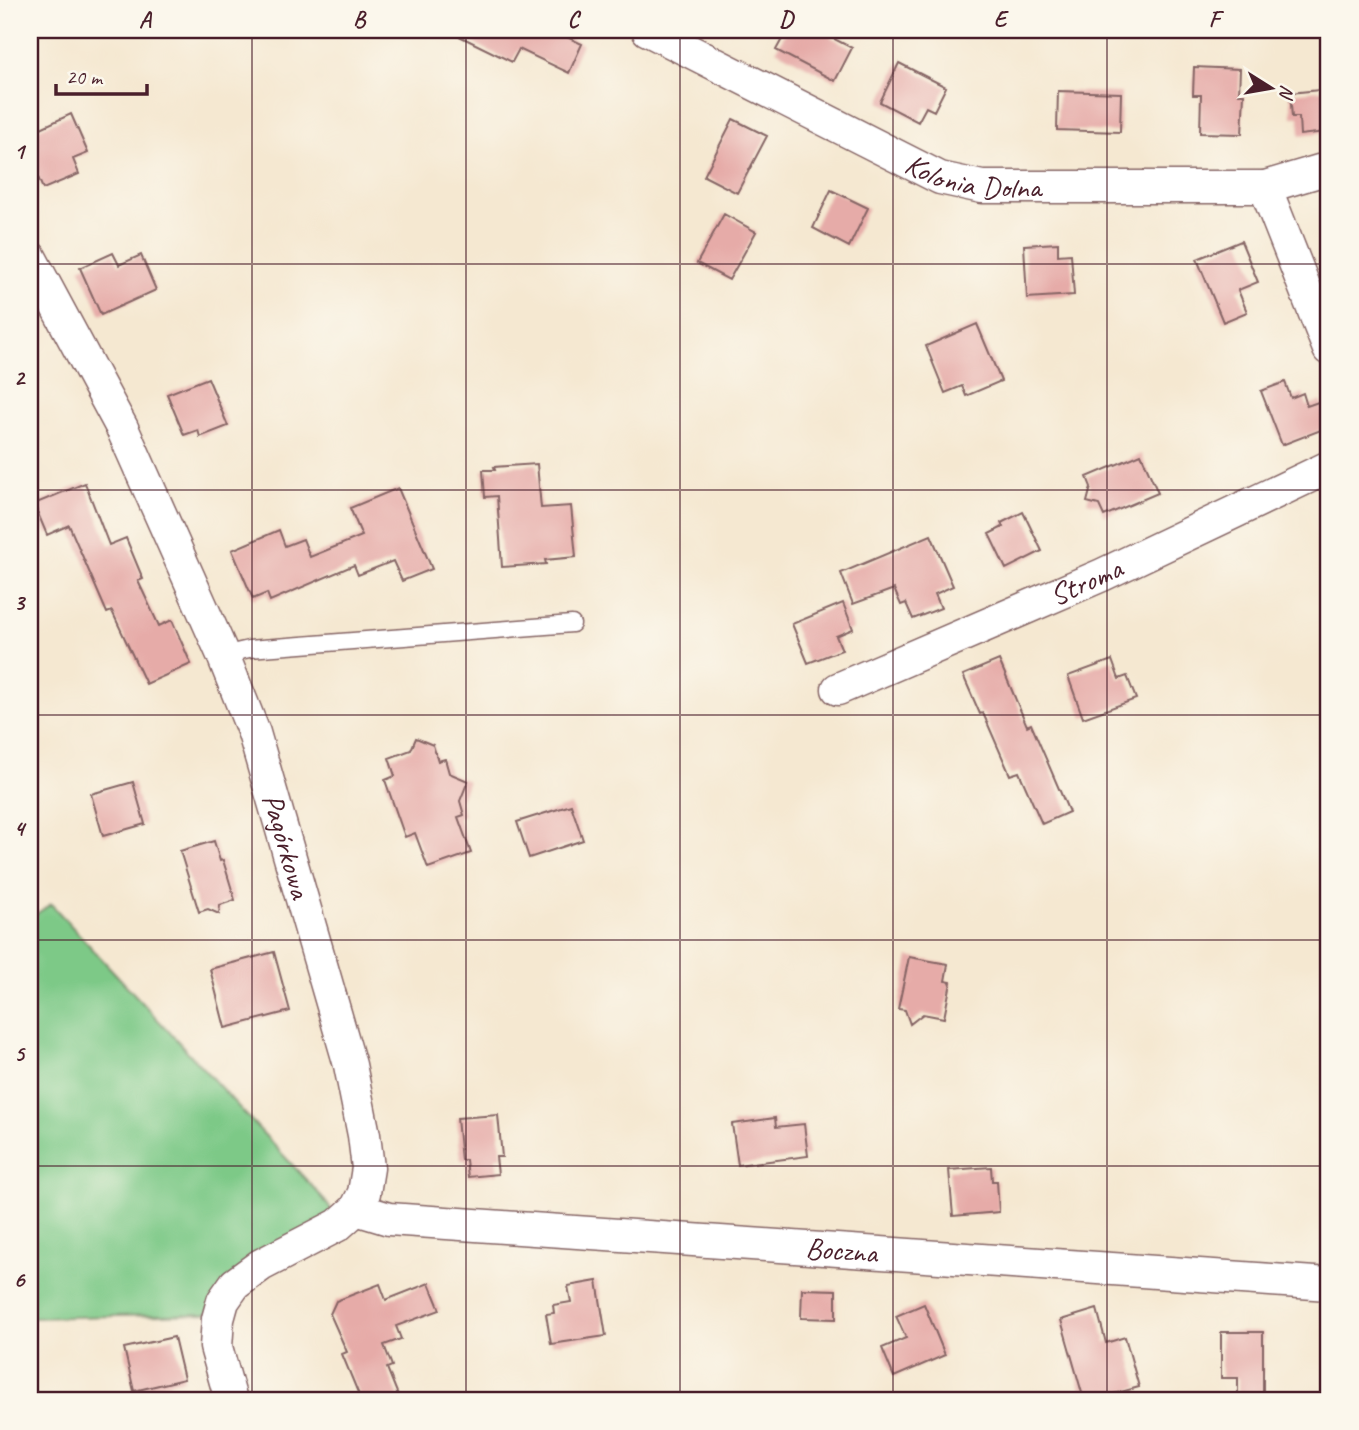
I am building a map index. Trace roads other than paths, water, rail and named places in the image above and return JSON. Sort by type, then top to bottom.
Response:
[{"type":"street","name":"Kolonia Dolna","points":[[648,30],[940,178],[960,184],[982,187],[1265,187],[1329,168]]},
{"type":"street","points":[[1265,187],[1329,349]]},
{"type":"street","name":"Pagórkowa","points":[[30,257],[122,428],[223,655],[254,733],[351,1065],[368,1168],[364,1193],[356,1209]]},
{"type":"street","name":"Stroma","points":[[838,690],[1101,575],[1329,467]]},
{"type":"street","points":[[231,1400],[216,1347],[218,1319],[223,1301],[235,1284],[261,1265],[338,1225],[356,1209]]},
{"type":"street","name":"Boczna","points":[[356,1209],[389,1219],[1329,1284]]},
{"type":"lane","points":[[223,655],[249,649],[572,624]]}]
